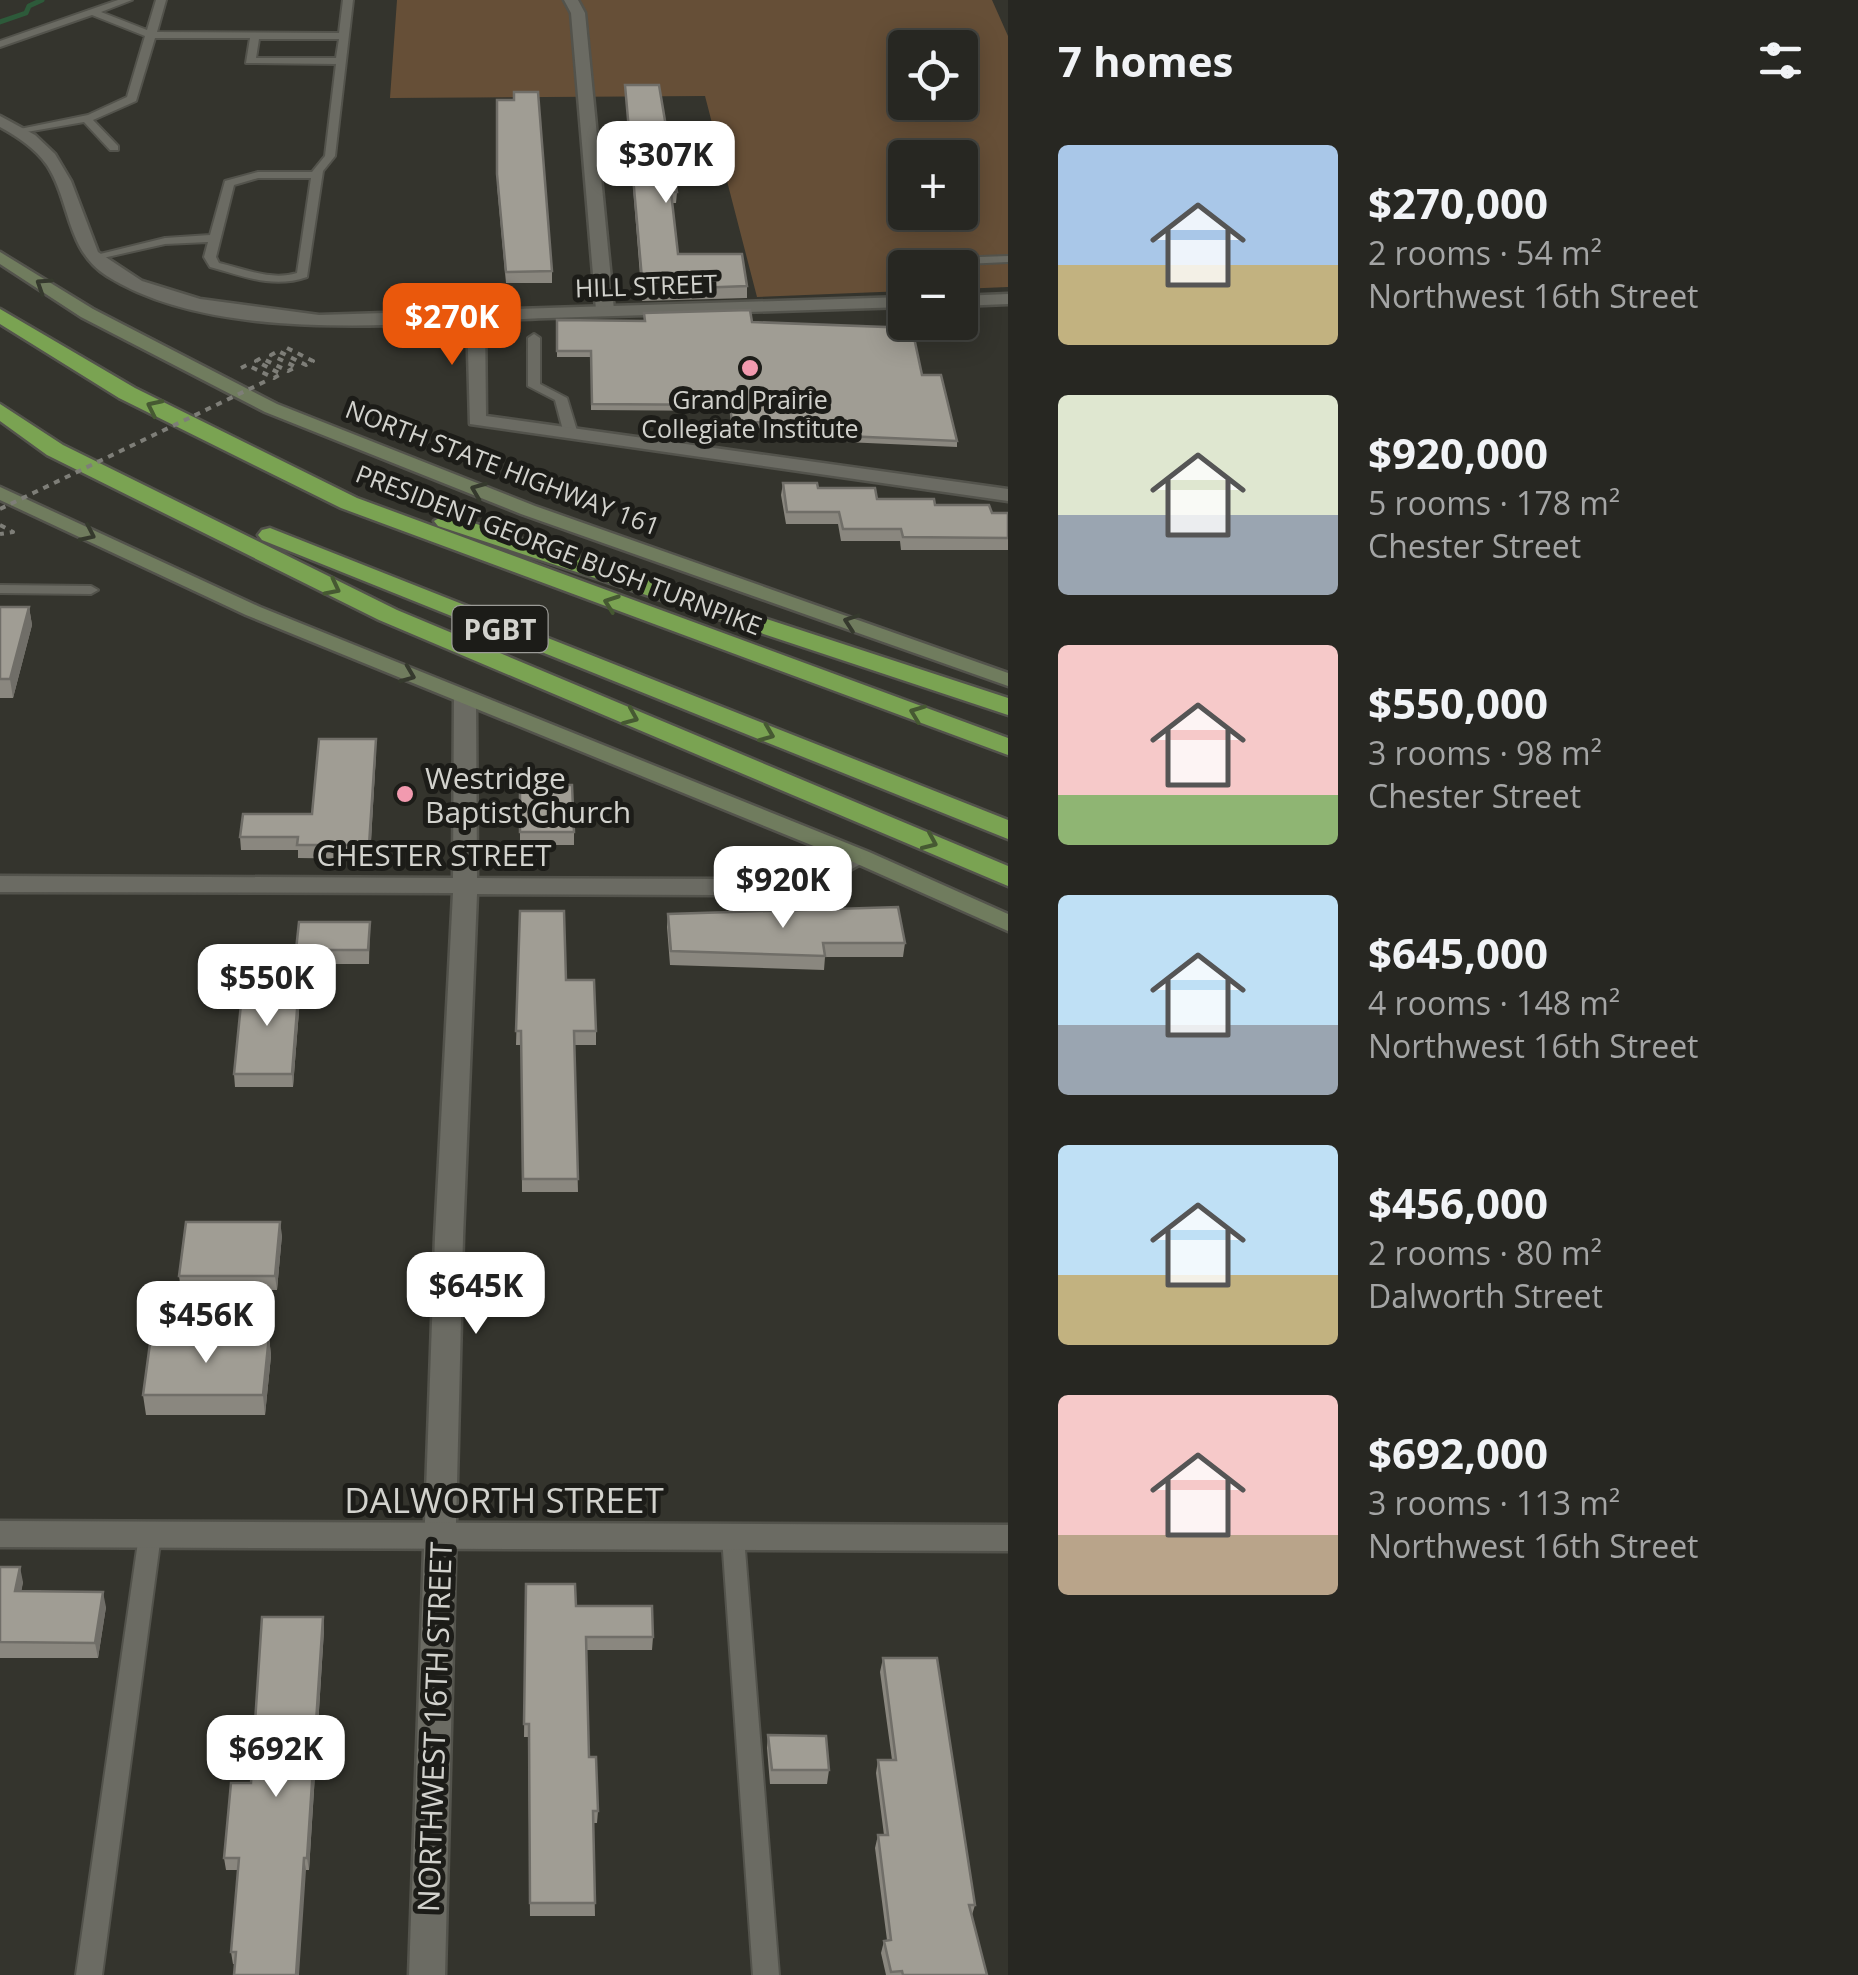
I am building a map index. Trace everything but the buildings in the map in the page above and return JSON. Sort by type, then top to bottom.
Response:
[{"type":"highway","name":"PRESIDENT GEORGE BUSH TURNPIKE","points":[[0,315],[127,393],[348,503],[1008,747]]},
{"type":"highway","points":[[0,410],[56,450],[388,616],[1008,877]]},
{"type":"highway","name":"PGBT","points":[[0,410],[294,546],[1008,830]]},
{"type":"highway","points":[[241,450],[1008,707]]},
{"type":"main road","name":"NORTH STATE HIGHWAY 161","points":[[0,257],[86,313],[271,408],[528,510],[1008,680]]},
{"type":"main road","points":[[0,493],[254,611],[861,856],[1008,923]]},
{"type":"street","points":[[570,0],[578,13],[606,310]]},
{"type":"street","points":[[0,122],[51,156],[81,237],[94,257]]},
{"type":"street","name":"HILL STREET","points":[[94,257],[117,274],[179,298],[276,319],[888,302]]},
{"type":"street","points":[[978,300],[1008,299]]},
{"type":"street","points":[[476,316],[477,420],[1008,495]]},
{"type":"street","name":"NORTHWEST 16TH STREET","points":[[427,1975],[439,1536],[465,887],[465,698]]},
{"type":"street","name":"CHESTER STREET","points":[[0,884],[720,887],[818,880],[861,856]]},
{"type":"street","name":"DALWORTH STREET","points":[[0,1534],[1008,1538]]},
{"type":"lane","points":[[0,44],[127,0]]},
{"type":"lane","points":[[19,132],[86,118],[132,99],[161,0]]},
{"type":"lane","points":[[317,175],[258,175],[228,183],[210,257],[214,265],[272,279],[294,280],[302,275],[317,175],[330,156],[348,0]]},
{"type":"lane","points":[[92,12],[151,36],[345,36]]},
{"type":"lane","points":[[255,36],[250,61],[341,61]]},
{"type":"lane","points":[[86,118],[114,148]]},
{"type":"lane","points":[[94,257],[165,242],[214,238]]},
{"type":"lane","points":[[978,261],[1008,260]]},
{"type":"lane","points":[[534,338],[534,386],[562,398],[571,434]]},
{"type":"lane","points":[[0,590],[90,590]]},
{"type":"lane","points":[[89,1975],[150,1535]]},
{"type":"lane","points":[[733,1538],[766,1975]]},
{"type":"path","points":[[0,509],[266,381],[241,368],[247,365],[274,378],[282,374],[256,361],[261,358],[288,371],[296,367],[272,355],[278,351],[306,365],[312,361],[287,348]]},
{"type":"path","points":[[0,525],[13,532],[0,534]]},
{"type":"shaded area","points":[[397,0],[992,0],[1008,36],[1008,287],[978,288],[978,250],[888,250],[888,292],[757,297],[705,96],[390,98]]},
{"type":"waterway","points":[[0,22],[26,13],[29,6],[42,0]]},
{"type":"place","name":"Grand Prairie Collegiate Institute","points":[[750,368]]},
{"type":"place","name":"Westridge Baptist Church","points":[[405,794]]}]
